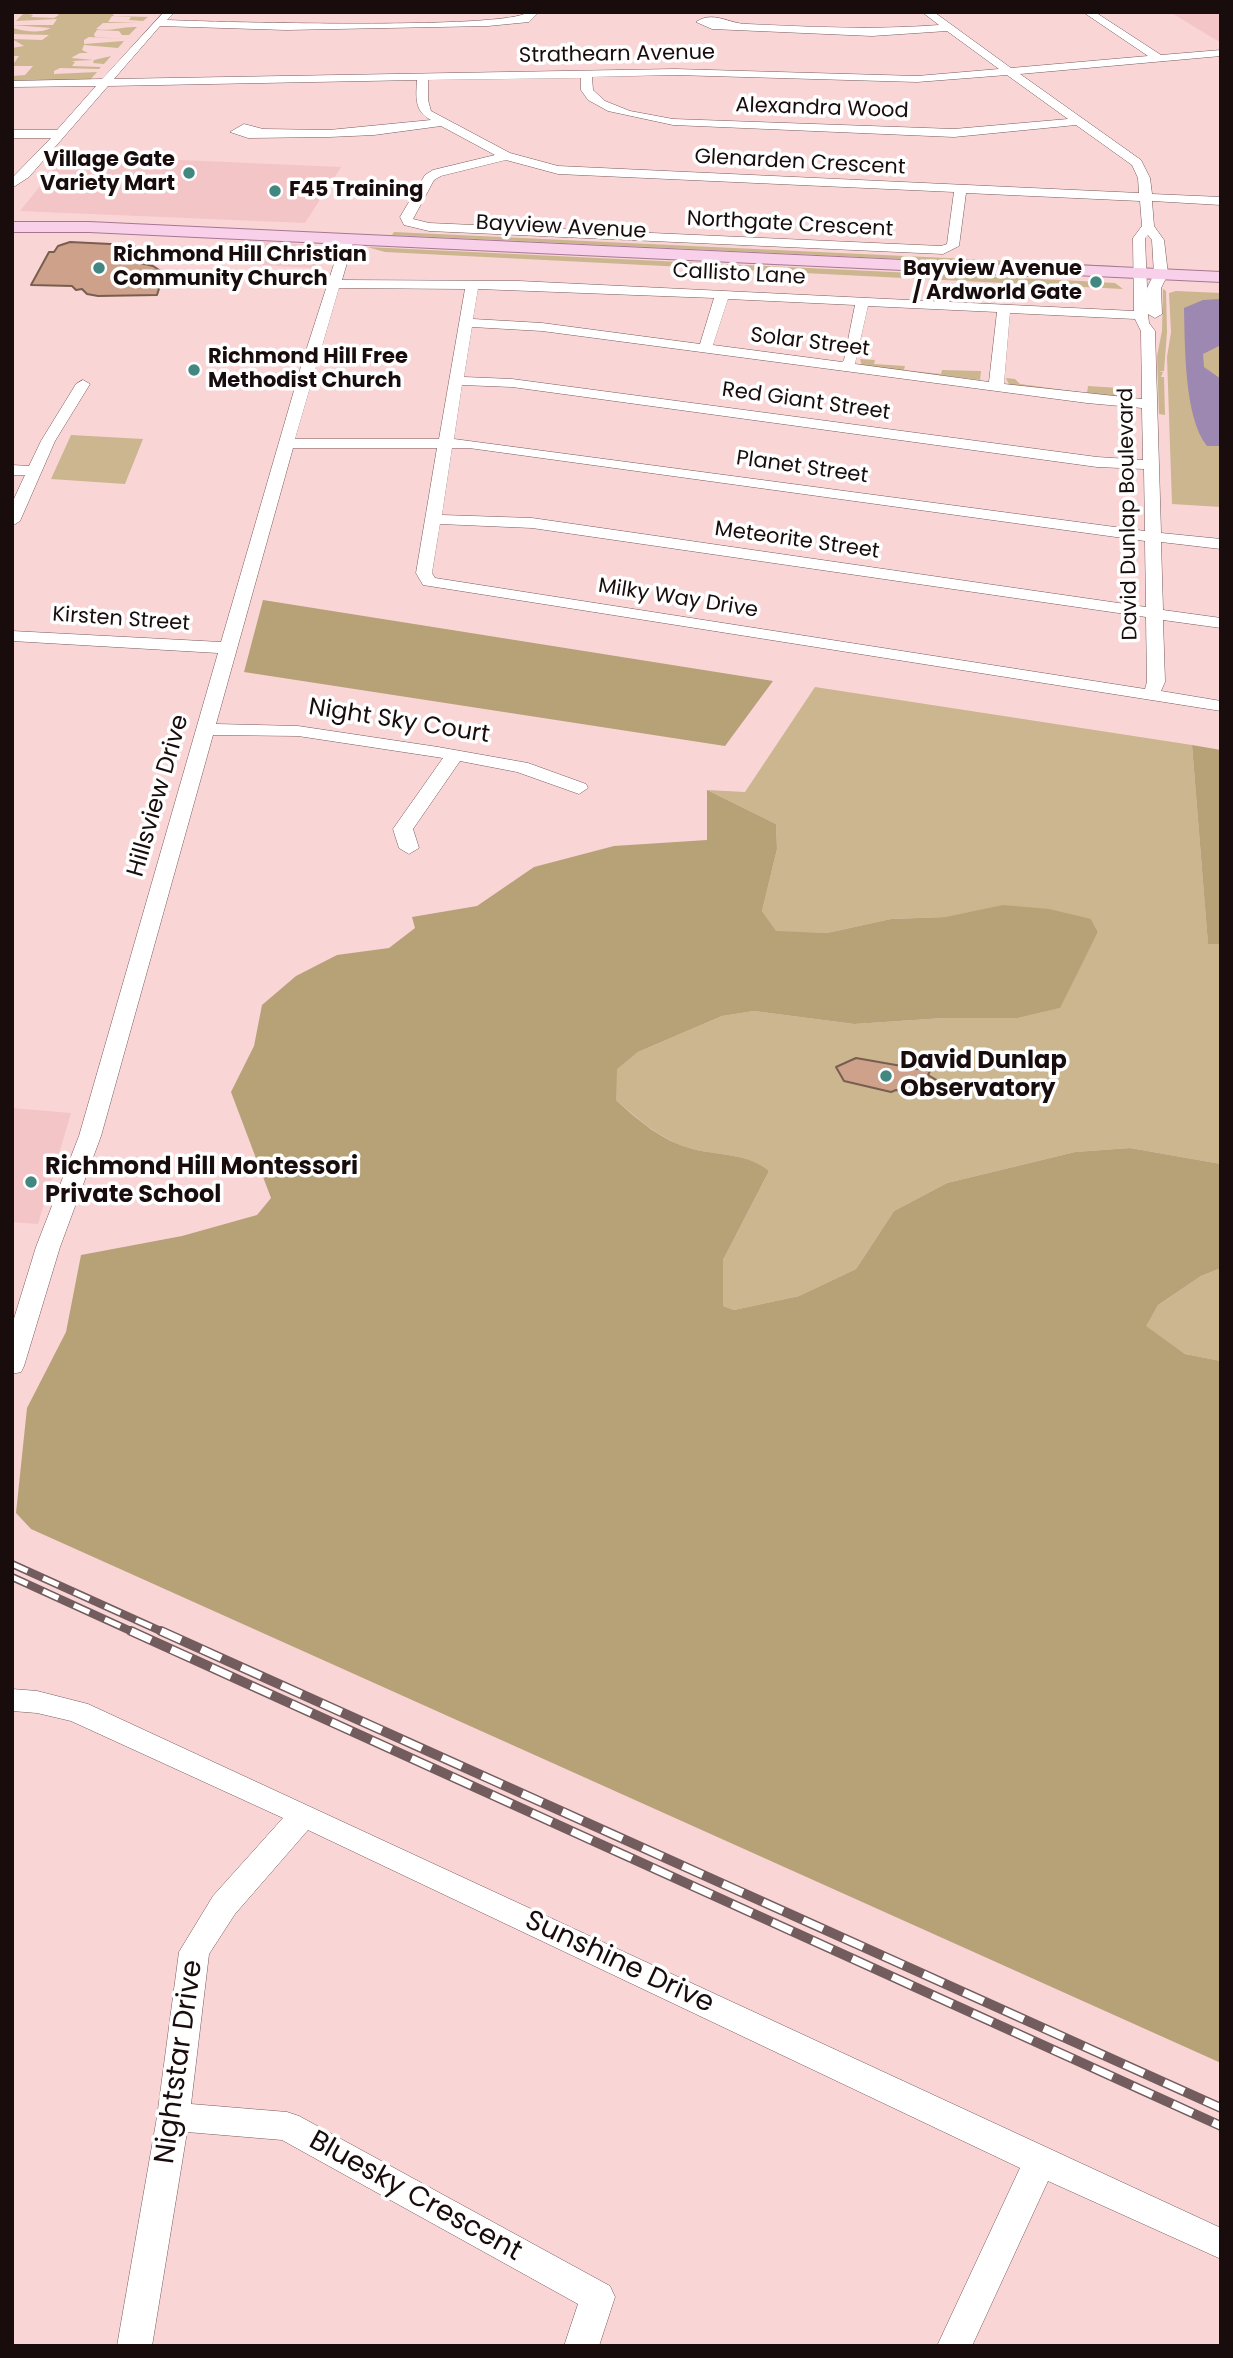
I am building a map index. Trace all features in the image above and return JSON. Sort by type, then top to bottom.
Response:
[{"type":"main road","name":"Bayview Avenue","points":[[12,219],[62,222],[89,227]]},
{"type":"main road","name":"Bayview Avenue","points":[[12,227],[89,227],[1031,271],[1052,276],[1221,277]]},
{"type":"main road","name":"Bayview Avenue","points":[[1160,277],[1221,284]]},
{"type":"street","points":[[12,200],[22,187],[15,183],[157,23],[170,12]]},
{"type":"street","points":[[324,26],[331,12]]},
{"type":"street","points":[[157,23],[324,26],[508,17],[524,20],[534,12]]},
{"type":"street","points":[[927,12],[1137,163],[1144,178],[1148,226]]},
{"type":"street","points":[[1088,12],[1160,59]]},
{"type":"street","points":[[733,25],[872,33],[948,28]]},
{"type":"street","name":"Strathearn Avenue","points":[[12,84],[708,73],[898,80],[1012,73],[1221,53]]},
{"type":"street","name":"Alexandra Wood","points":[[586,74],[587,91],[603,103],[634,116],[673,122],[954,133],[1080,121]]},
{"type":"street","name":"Glenarden Crescent","points":[[423,77],[422,100],[426,113],[506,156],[534,166],[584,173],[1221,201]]},
{"type":"street","points":[[260,132],[370,133],[442,122]]},
{"type":"street","points":[[12,134],[60,134]]},
{"type":"street","name":"Northgate Crescent","points":[[506,156],[451,168],[429,178],[406,217],[408,222],[429,227],[943,250],[953,246],[960,190]]},
{"type":"street","name":"David Dunlap Boulevard","points":[[1148,331],[1156,323],[1154,288],[1160,277],[1158,240],[1148,226],[1139,238],[1139,277],[1142,323],[1148,331],[1156,682],[1152,695]]},
{"type":"street","name":"Hillsview Drive","points":[[12,1366],[48,1247],[90,1136],[228,648],[348,239]]},
{"type":"street","name":"Callisto Lane","points":[[334,284],[472,285],[1141,316]]},
{"type":"street","name":"Milky Way Drive","points":[[472,285],[424,573],[429,582],[1221,706]]},
{"type":"street","points":[[703,350],[708,343],[722,295]]},
{"type":"street","points":[[846,368],[851,360],[862,302]]},
{"type":"street","points":[[996,387],[1004,309]]},
{"type":"street","name":"Solar Street","points":[[467,323],[542,327],[1087,399],[1149,404]]},
{"type":"street","name":"Red Giant Street","points":[[457,381],[512,383],[1097,462],[1151,465]]},
{"type":"street","points":[[12,520],[48,441],[83,384]]},
{"type":"street","name":"Planet Street","points":[[288,443],[445,443],[514,449],[1152,537]]},
{"type":"street","points":[[12,470],[34,471]]},
{"type":"street","name":"Meteorite Street","points":[[434,519],[532,523],[1221,623]]},
{"type":"street","points":[[1152,537],[1221,544]]},
{"type":"street","name":"Kirsten Street","points":[[12,636],[228,648]]},
{"type":"street","name":"Night Sky Court","points":[[206,729],[298,731],[455,755],[521,767],[579,788]]},
{"type":"street","points":[[408,848],[403,829],[455,755]]},
{"type":"street","name":"Sunshine Drive","points":[[12,1700],[37,1702],[78,1712],[1221,2244]]},
{"type":"street","name":"Nightstar Drive","points":[[134,2346],[173,2117],[194,1952],[224,1905],[304,1815]]},
{"type":"street","name":"Bluesky Crescent","points":[[173,2117],[287,2126],[598,2297],[581,2346]]},
{"type":"street","points":[[954,2346],[1040,2162]]},
{"type":"shaded area","points":[[53,12],[111,12],[114,16],[148,17],[143,21],[112,16],[108,22],[140,23],[103,23],[96,29],[137,27],[129,35],[122,35],[119,31],[97,30],[94,34],[95,37],[126,39],[89,37],[84,40],[84,44],[124,41],[118,48],[84,45],[82,50],[88,53],[80,53],[71,58],[94,60],[71,61],[75,62],[72,66],[101,67],[99,69],[60,68],[54,71],[54,74],[97,72],[90,80],[12,81],[12,76],[25,75],[33,66],[12,66],[19,56],[12,56],[12,48],[24,46],[12,39],[42,40],[49,35],[12,34],[12,28],[37,31],[51,28],[12,25],[53,25],[57,19],[16,21],[24,13],[33,15],[31,17],[54,18],[59,15]]},
{"type":"shaded area","points":[[1170,12],[1221,12],[1221,43]]},
{"type":"shaded area","points":[[111,56],[104,64],[93,63],[94,60]]},
{"type":"shaded area","points":[[65,155],[341,167],[305,223],[20,211]]},
{"type":"shaded area","points":[[394,232],[1117,266],[1117,269],[392,235]]},
{"type":"shaded area","points":[[248,241],[319,245],[315,268],[239,264]]},
{"type":"shaded area","points":[[367,247],[1081,281],[1115,283],[1123,289],[385,252]]},
{"type":"shaded area","points":[[1163,289],[1166,291],[1167,332],[1164,371],[1159,371],[1163,372],[1161,377],[1164,377],[1165,415],[1159,414],[1157,356],[1162,331]]},
{"type":"shaded area","points":[[1169,293],[1221,293],[1221,507],[1172,504],[1167,357],[1171,332]]},
{"type":"shaded area","points":[[1221,299],[1221,345],[1203,354],[1204,367],[1221,379],[1221,446],[1207,446],[1199,434],[1190,400],[1184,308],[1203,300]]},
{"type":"shaded area","points":[[860,359],[875,360],[874,364],[905,366],[904,370],[941,374],[942,370],[981,371],[980,380],[862,366]]},
{"type":"shaded area","points":[[1006,378],[1015,379],[1020,384],[1087,393],[1088,386],[1120,388],[1132,385],[1132,396],[1129,398],[1009,385]]},
{"type":"shaded area","points":[[71,435],[143,439],[125,484],[51,479]]},
{"type":"shaded area","points":[[263,600],[773,681],[725,746],[244,672]]},
{"type":"shaded area","points":[[815,687],[1192,745],[1208,943],[1221,944],[1221,1164],[1130,1148],[1075,1152],[947,1183],[894,1211],[856,1269],[799,1296],[734,1310],[723,1306],[723,1260],[769,1171],[743,1158],[682,1145],[652,1129],[616,1100],[616,1069],[638,1052],[722,1016],[754,1011],[854,1024],[944,1018],[1018,1018],[1059,1008],[1098,932],[1091,919],[946,917],[891,919],[827,933],[776,932],[762,911],[777,849],[776,824],[707,790],[745,792]]},
{"type":"shaded area","points":[[1192,745],[1221,750],[1221,944],[1208,944]]},
{"type":"shaded area","points":[[707,790],[776,824],[777,849],[762,911],[776,931],[827,933],[891,919],[946,917],[1003,905],[1049,909],[1091,919],[1098,932],[1060,1008],[1018,1018],[944,1018],[854,1024],[754,1011],[722,1016],[638,1052],[617,1069],[616,1100],[652,1129],[682,1145],[743,1158],[769,1171],[723,1260],[723,1306],[734,1310],[799,1296],[856,1269],[894,1211],[947,1183],[1075,1152],[1130,1148],[1221,1164],[1221,1268],[1201,1276],[1158,1305],[1146,1326],[1185,1354],[1221,1361],[1221,2063],[31,1529],[16,1513],[27,1408],[66,1332],[81,1255],[182,1236],[257,1215],[271,1198],[231,1092],[254,1046],[262,1005],[296,976],[337,955],[389,948],[415,928],[412,917],[477,906],[534,867],[614,846],[707,840]]},
{"type":"shaded area","name":"Richmond Hill Montessori Private School","points":[[12,1108],[71,1113],[38,1224],[12,1222]]},
{"type":"shaded area","points":[[1221,1268],[1221,1361],[1185,1354],[1145,1326],[1158,1305],[1201,1276]]},
{"type":"building","name":"Richmond Hill Christian Community Church","points":[[70,242],[131,245],[141,249],[136,262],[153,266],[164,273],[157,295],[98,296],[87,294],[82,289],[76,290],[72,286],[31,285],[49,252],[54,252],[58,246]]},
{"type":"building","name":"David Dunlap Observatory","points":[[856,1058],[930,1071],[928,1075],[953,1090],[925,1089],[922,1095],[896,1090],[891,1092],[844,1081],[836,1067]]},
{"type":"railway","points":[[12,1564],[165,1633]]},
{"type":"railway","points":[[12,1577],[135,1633]]},
{"type":"railway","points":[[131,1631],[1221,2126]]},
{"type":"railway","points":[[161,1631],[1221,2108]]},
{"type":"place","name":"Village Gate Variety Mart","points":[[189,173]]},
{"type":"place","name":"F45 Training","points":[[275,191]]},
{"type":"place","name":"Richmond Hill Christian Community Church","points":[[99,268]]},
{"type":"place","name":"Bayview Avenue / Ardworld Gate","points":[[1096,282]]},
{"type":"place","name":"Richmond Hill Free Methodist Church","points":[[194,370]]},
{"type":"place","name":"David Dunlap Observatory","points":[[886,1076]]},
{"type":"place","name":"Richmond Hill Montessori Private School","points":[[31,1182]]}]
